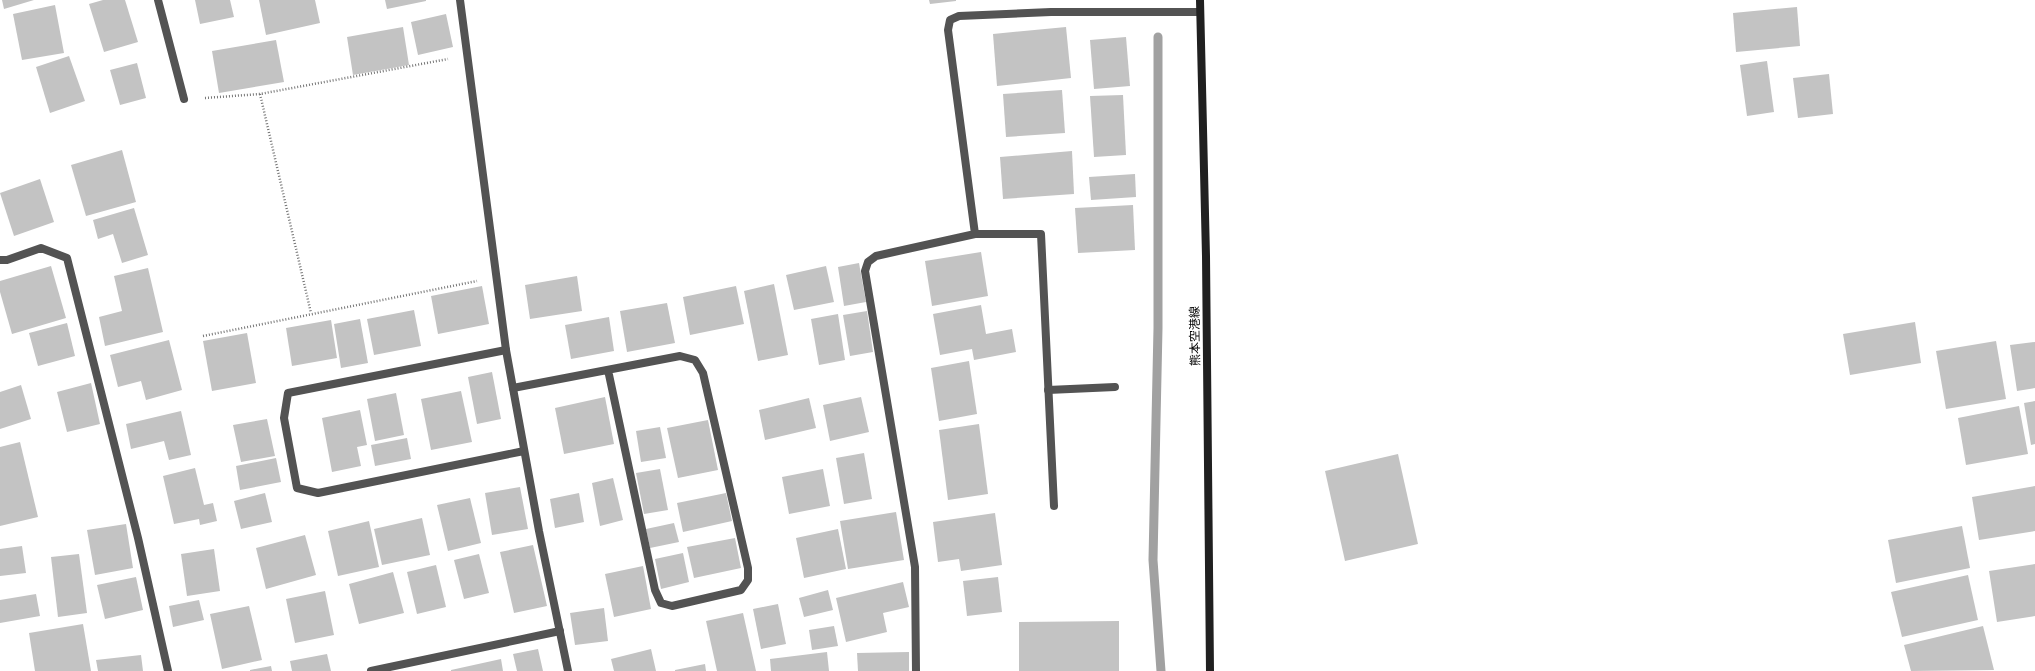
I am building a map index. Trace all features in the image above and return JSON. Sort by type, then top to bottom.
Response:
[{"type":"main road","name":"熊本空港線","points":[[1200,0],[1206,256],[1210,671]]},
{"type":"street","points":[[158,0],[184,99]]},
{"type":"street","points":[[460,0],[506,350],[524,451],[568,671]]},
{"type":"street","points":[[975,234],[948,30],[950,20],[959,16],[1051,12],[1200,12]]},
{"type":"street","points":[[916,671],[915,566],[866,271],[868,262],[876,256],[975,234],[1041,234],[1054,506]]},
{"type":"street","points":[[0,260],[7,260],[41,248],[67,258],[138,538],[168,671]]},
{"type":"street","points":[[506,350],[288,393],[284,418],[288,447],[298,488],[318,493],[524,451]]},
{"type":"street","points":[[513,388],[680,356],[696,360],[703,373],[748,568],[748,580],[741,590],[672,606],[661,603],[655,590],[608,370]]},
{"type":"street","points":[[1048,390],[1115,387]]},
{"type":"street","points":[[371,671],[560,630]]},
{"type":"path","points":[[184,99],[260,94],[467,56]]},
{"type":"path","points":[[260,94],[311,313]]},
{"type":"path","points":[[202,336],[477,281]]},
{"type":"building","points":[[2,0],[34,0],[4,9]]},
{"type":"building","points":[[103,0],[125,0],[138,42],[104,52],[89,4]]},
{"type":"building","points":[[195,0],[230,0],[234,17],[200,24]]},
{"type":"building","points":[[259,0],[315,0],[320,23],[266,35]]},
{"type":"building","points":[[385,0],[426,0],[426,1],[387,9]]},
{"type":"building","points":[[929,0],[956,0],[956,1],[930,4]]},
{"type":"building","points":[[55,5],[64,53],[22,60],[13,14]]},
{"type":"building","points":[[1797,7],[1800,46],[1736,52],[1733,13]]},
{"type":"building","points":[[446,14],[453,47],[418,55],[411,22]]},
{"type":"building","points":[[403,27],[409,65],[353,75],[347,37]]},
{"type":"building","points":[[1066,27],[1071,78],[997,86],[993,34]]},
{"type":"building","points":[[1126,37],[1130,86],[1094,89],[1090,40]]},
{"type":"building","points":[[276,40],[284,82],[219,93],[212,51]]},
{"type":"building","points":[[69,56],[85,101],[50,113],[36,67]]},
{"type":"building","points":[[1767,61],[1774,112],[1747,116],[1740,65]]},
{"type":"building","points":[[137,63],[146,98],[120,105],[110,70]]},
{"type":"building","points":[[1829,74],[1833,114],[1798,118],[1793,78]]},
{"type":"building","points":[[1062,90],[1065,133],[1006,137],[1003,94]]},
{"type":"building","points":[[1123,95],[1126,155],[1094,157],[1090,96]]},
{"type":"building","points":[[122,150],[136,202],[86,216],[71,165]]},
{"type":"building","points":[[1072,151],[1074,194],[1003,199],[1000,157]]},
{"type":"building","points":[[1135,174],[1136,197],[1091,200],[1089,177]]},
{"type":"building","points":[[40,179],[54,222],[14,236],[0,193]]},
{"type":"building","points":[[1133,205],[1135,250],[1078,253],[1075,208]]},
{"type":"building","points":[[134,208],[148,255],[122,263],[113,234],[98,239],[93,220]]},
{"type":"building","points":[[981,252],[988,296],[932,306],[925,261]]},
{"type":"building","points":[[859,263],[866,302],[844,306],[838,267]]},
{"type":"building","points":[[51,266],[66,318],[12,334],[0,292],[0,281]]},
{"type":"building","points":[[826,266],[834,302],[794,310],[786,275]]},
{"type":"building","points":[[148,268],[163,332],[105,346],[99,317],[122,311],[114,276]]},
{"type":"building","points":[[577,276],[582,311],[530,319],[525,285]]},
{"type":"building","points":[[774,284],[788,355],[758,361],[744,291]]},
{"type":"building","points":[[482,286],[489,324],[438,334],[431,296]]},
{"type":"building","points":[[736,286],[744,324],[690,335],[683,297]]},
{"type":"building","points":[[667,303],[675,343],[627,352],[620,311]]},
{"type":"building","points":[[981,305],[986,334],[1012,329],[1016,352],[974,360],[972,349],[940,355],[933,314]]},
{"type":"building","points":[[414,310],[421,346],[374,355],[367,319]]},
{"type":"building","points":[[867,311],[873,352],[850,356],[843,315]]},
{"type":"building","points":[[838,314],[845,360],[819,365],[811,319]]},
{"type":"building","points":[[609,317],[614,351],[571,359],[565,325]]},
{"type":"building","points":[[360,319],[368,363],[341,368],[334,324]]},
{"type":"building","points":[[331,320],[337,358],[292,366],[286,328]]},
{"type":"building","points":[[1915,322],[1921,363],[1850,375],[1843,334]]},
{"type":"building","points":[[67,323],[75,356],[38,366],[29,333]]},
{"type":"building","points":[[247,333],[256,383],[212,391],[203,341]]},
{"type":"building","points":[[169,340],[182,390],[146,400],[141,381],[118,387],[110,355]]},
{"type":"building","points":[[1996,341],[2006,399],[1946,409],[1936,351]]},
{"type":"building","points":[[2035,342],[2035,388],[2017,391],[2010,345]]},
{"type":"building","points":[[969,361],[977,414],[939,421],[931,368]]},
{"type":"building","points":[[492,372],[501,419],[477,424],[468,377]]},
{"type":"building","points":[[91,383],[100,424],[67,432],[57,392]]},
{"type":"building","points":[[21,385],[31,419],[0,429],[0,392]]},
{"type":"building","points":[[461,391],[472,442],[431,450],[421,399]]},
{"type":"building","points":[[396,393],[404,435],[375,441],[367,399]]},
{"type":"building","points":[[605,397],[614,444],[564,454],[555,408]]},
{"type":"building","points":[[861,397],[869,432],[830,441],[823,405]]},
{"type":"building","points":[[809,398],[816,428],[765,440],[759,410]]},
{"type":"building","points":[[2035,401],[2035,444],[2031,445],[2024,403]]},
{"type":"building","points":[[2019,406],[2028,454],[1966,465],[1958,418]]},
{"type":"building","points":[[360,410],[367,445],[357,447],[361,466],[332,472],[322,418]]},
{"type":"building","points":[[181,411],[191,455],[169,460],[164,441],[131,449],[126,424]]},
{"type":"building","points":[[267,419],[275,456],[241,462],[233,425]]},
{"type":"building","points":[[708,420],[718,470],[678,478],[667,428]]},
{"type":"building","points":[[979,424],[988,494],[948,500],[939,430]]},
{"type":"building","points":[[660,427],[666,458],[641,462],[636,431]]},
{"type":"building","points":[[407,438],[411,459],[375,466],[371,445]]},
{"type":"building","points":[[20,442],[38,517],[0,526],[0,447]]},
{"type":"building","points":[[864,453],[872,499],[844,504],[836,458]]},
{"type":"building","points":[[1398,454],[1418,544],[1345,561],[1325,471]]},
{"type":"building","points":[[276,458],[281,482],[240,490],[236,466]]},
{"type":"building","points":[[195,468],[204,505],[213,503],[217,521],[200,525],[199,519],[174,524],[163,476]]},
{"type":"building","points":[[660,469],[668,510],[644,514],[636,473]]},
{"type":"building","points":[[823,469],[830,506],[789,514],[782,477]]},
{"type":"building","points":[[613,478],[623,520],[600,526],[592,483]]},
{"type":"building","points":[[2035,486],[2035,531],[1979,540],[1972,497]]},
{"type":"building","points":[[520,487],[528,529],[492,535],[485,493]]},
{"type":"building","points":[[265,493],[272,522],[241,529],[234,501]]},
{"type":"building","points":[[579,493],[584,522],[555,528],[550,499]]},
{"type":"building","points":[[726,493],[732,521],[683,532],[677,503]]},
{"type":"building","points":[[470,498],[481,543],[448,551],[437,505]]},
{"type":"building","points":[[896,512],[904,560],[848,569],[840,521]]},
{"type":"building","points":[[995,513],[1002,565],[961,571],[959,559],[938,562],[933,522]]},
{"type":"building","points":[[422,518],[430,555],[382,565],[374,529]]},
{"type":"building","points":[[369,521],[379,567],[338,576],[328,531]]},
{"type":"building","points":[[674,523],[679,542],[650,548],[646,529]]},
{"type":"building","points":[[126,524],[133,568],[95,575],[87,530]]},
{"type":"building","points":[[1962,526],[1970,568],[1896,583],[1888,540]]},
{"type":"building","points":[[838,529],[846,569],[804,578],[796,538]]},
{"type":"building","points":[[305,535],[316,575],[266,589],[256,548]]},
{"type":"building","points":[[735,538],[741,568],[694,578],[687,547]]},
{"type":"building","points":[[533,545],[547,606],[514,613],[500,552]]},
{"type":"building","points":[[22,546],[26,573],[0,576],[0,549]]},
{"type":"building","points":[[214,549],[220,591],[187,596],[181,554]]},
{"type":"building","points":[[683,553],[689,582],[661,589],[655,559]]},
{"type":"building","points":[[79,554],[87,613],[58,617],[51,557]]},
{"type":"building","points":[[479,554],[489,593],[464,599],[454,560]]},
{"type":"building","points":[[2035,564],[2035,616],[1997,622],[1989,571]]},
{"type":"building","points":[[436,565],[446,607],[417,614],[407,572]]},
{"type":"building","points":[[643,566],[651,609],[614,617],[605,574]]},
{"type":"building","points":[[393,572],[404,613],[359,624],[349,584]]},
{"type":"building","points":[[1968,575],[1978,620],[1902,637],[1891,592]]},
{"type":"building","points":[[136,577],[143,610],[105,619],[97,585]]},
{"type":"building","points":[[998,577],[1002,612],[967,616],[963,581]]},
{"type":"building","points":[[903,582],[909,607],[883,613],[887,632],[846,642],[836,598]]},
{"type":"building","points":[[828,590],[833,610],[804,617],[799,598]]},
{"type":"building","points":[[325,591],[334,635],[295,643],[286,599]]},
{"type":"building","points":[[36,594],[40,616],[0,623],[0,600]]},
{"type":"building","points":[[199,600],[204,620],[173,627],[169,606]]},
{"type":"building","points":[[778,604],[786,644],[761,649],[753,609]]},
{"type":"building","points":[[249,606],[262,660],[222,669],[210,614]]},
{"type":"building","points":[[604,608],[608,641],[575,645],[570,613]]},
{"type":"building","points":[[743,613],[756,671],[717,671],[706,621]]},
{"type":"building","points":[[1119,621],[1119,671],[1019,671],[1019,622]]},
{"type":"building","points":[[83,624],[91,671],[35,671],[29,633]]},
{"type":"building","points":[[834,626],[838,646],[812,650],[809,630]]},
{"type":"building","points":[[1983,626],[1994,670],[1911,671],[1904,645]]},
{"type":"building","points":[[538,649],[543,671],[517,671],[513,654]]},
{"type":"building","points":[[651,649],[656,671],[614,671],[611,659]]},
{"type":"building","points":[[827,652],[829,671],[771,671],[770,659]]},
{"type":"building","points":[[909,652],[909,671],[858,671],[857,653]]},
{"type":"building","points":[[327,654],[331,671],[292,671],[290,661]]},
{"type":"building","points":[[141,655],[143,671],[98,671],[96,660]]},
{"type":"building","points":[[501,659],[503,671],[451,671],[451,670]]},
{"type":"building","points":[[705,664],[706,671],[675,671],[675,670]]},
{"type":"building","points":[[271,666],[272,671],[250,671],[250,670]]},
{"type":"waterway","points":[[1158,37],[1158,328],[1153,560],[1161,671]]}]
